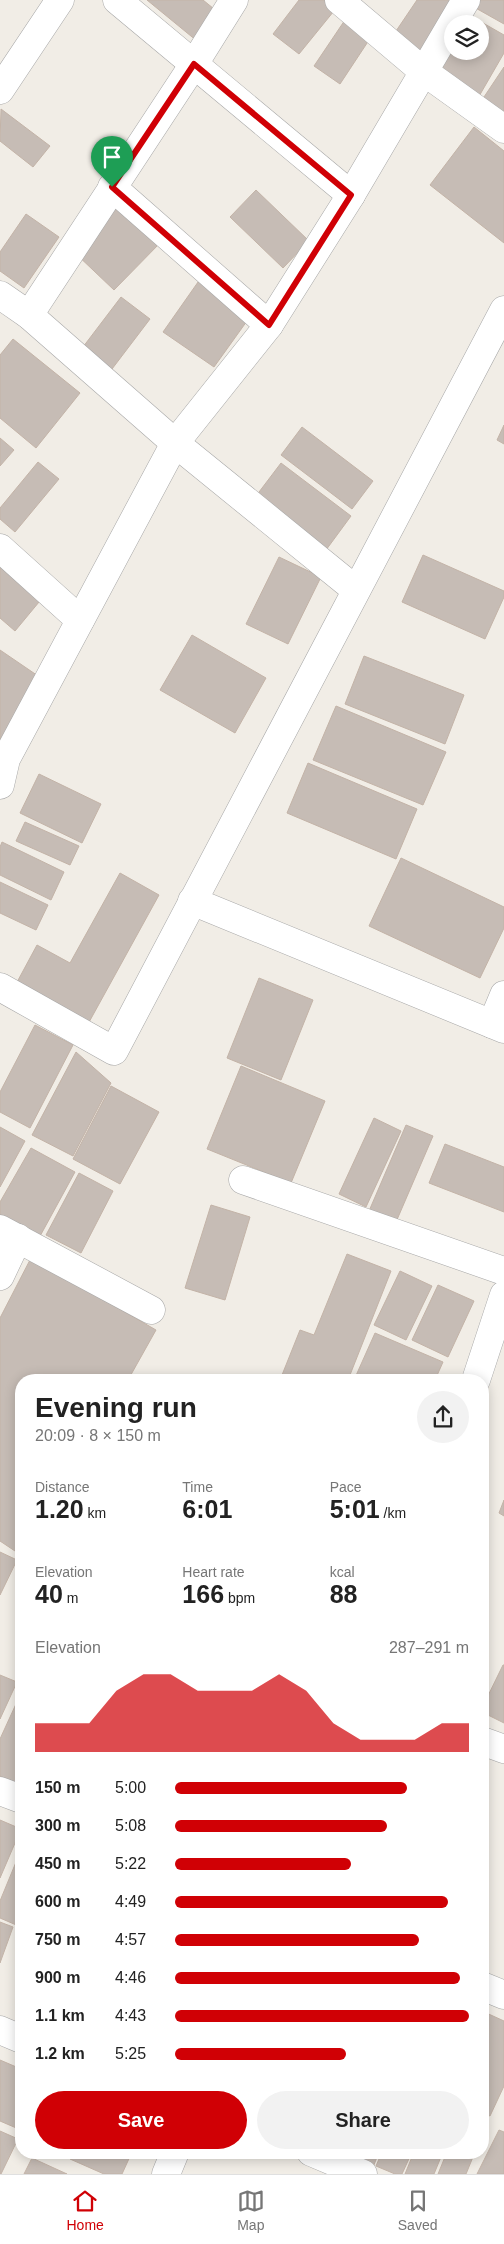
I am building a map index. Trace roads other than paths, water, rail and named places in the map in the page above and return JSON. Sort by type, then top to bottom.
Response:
[{"type":"street","points":[[0,90],[60,0]]},
{"type":"street","points":[[117,0],[351,195]]},
{"type":"street","points":[[29,315],[234,0]]},
{"type":"street","points":[[339,0],[423,71],[504,129]]},
{"type":"street","points":[[2,766],[176,443],[269,325],[351,195],[466,0]]},
{"type":"street","points":[[112,187],[269,325]]},
{"type":"street","points":[[0,295],[29,315],[176,443],[356,590]]},
{"type":"street","points":[[0,987],[114,1051],[504,310]]},
{"type":"street","points":[[0,548],[80,620]]},
{"type":"street","points":[[192,901],[498,1027],[504,995]]},
{"type":"street","points":[[243,1180],[504,1271]]},
{"type":"street","points":[[0,1276],[9,1233],[151,1310]]},
{"type":"street","points":[[478,1374],[504,1295]]},
{"type":"street","points":[[489,1744],[504,1749]]},
{"type":"street","points":[[0,1791],[15,1797]]},
{"type":"street","points":[[489,1989],[504,1995]]},
{"type":"street","points":[[0,2030],[15,2036]]},
{"type":"street","points":[[166,2174],[171,2159]]},
{"type":"street","points":[[328,2159],[363,2174]]}]
